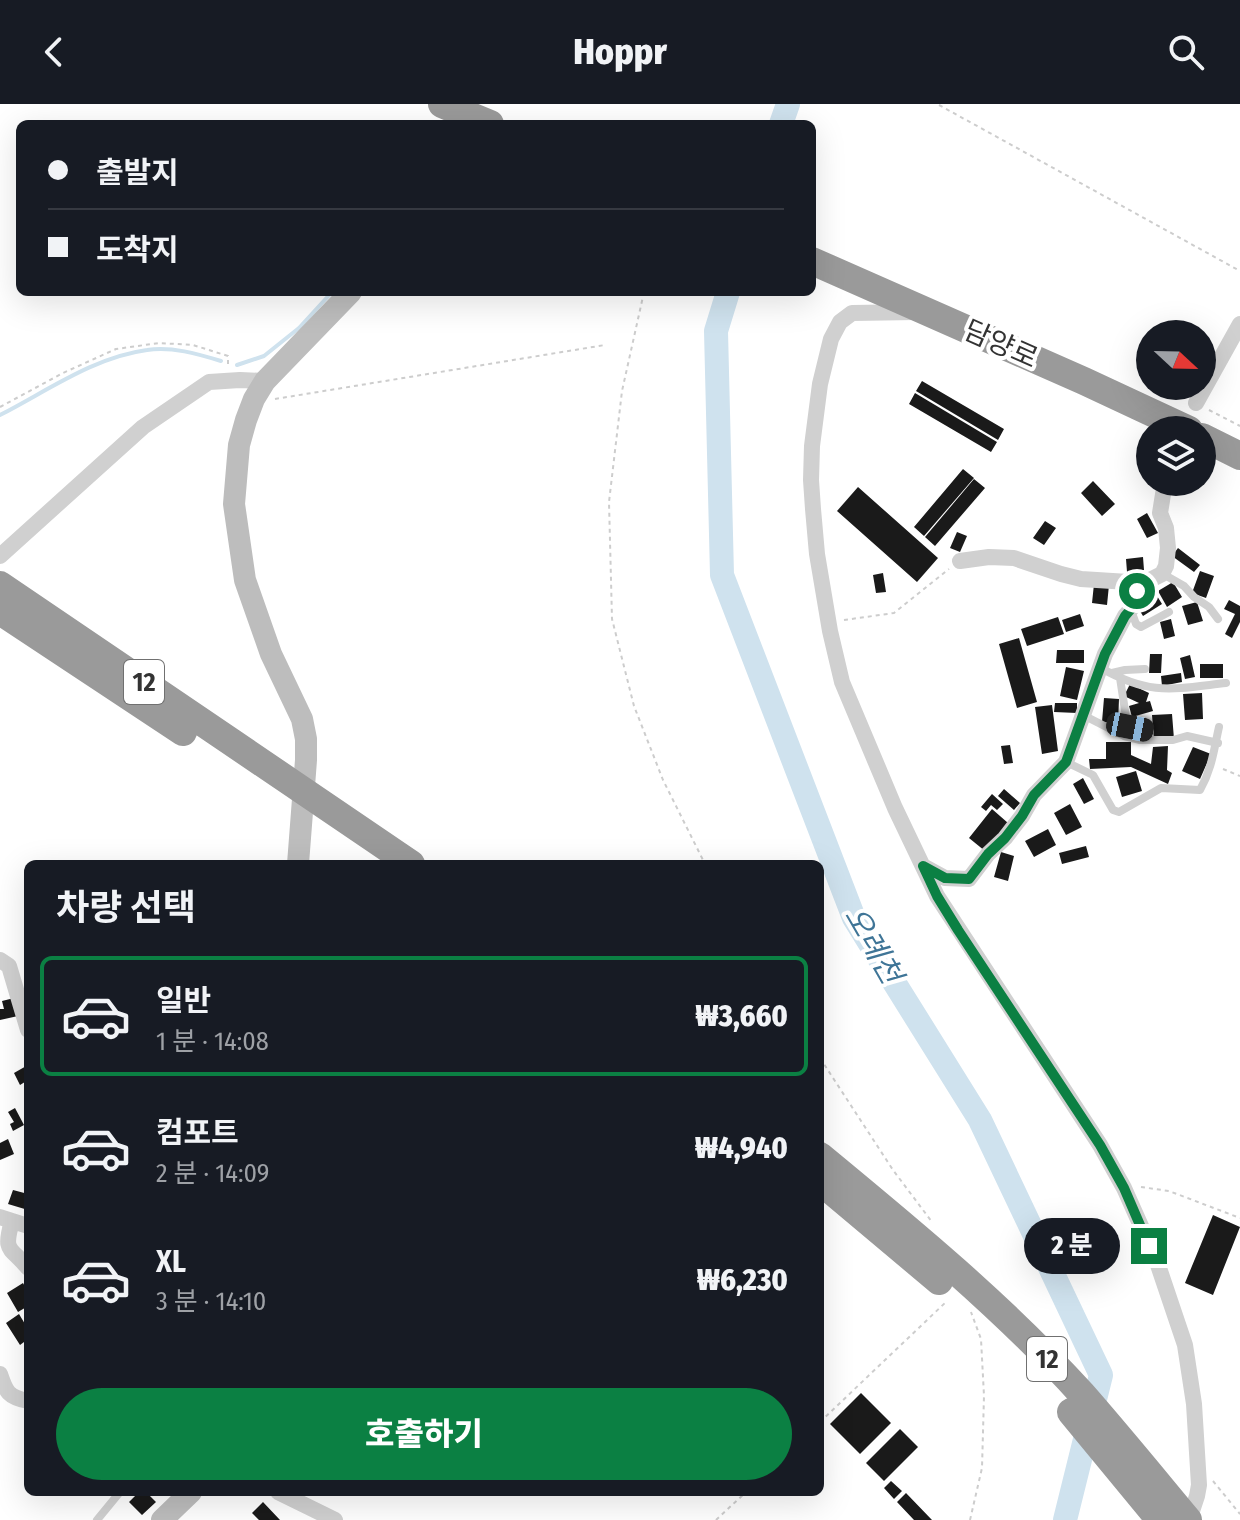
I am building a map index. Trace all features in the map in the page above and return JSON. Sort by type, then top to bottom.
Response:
[{"type":"highway","name":"담양로","points":[[816,263],[1159,416]]},
{"type":"highway","points":[[1216,452],[1240,456]]},
{"type":"highway","name":"12","points":[[0,585],[286,789],[339,825],[404,860]]},
{"type":"highway","name":"12","points":[[0,611],[286,789]]},
{"type":"highway","name":"12","points":[[339,825],[376,860]]},
{"type":"highway","name":"12","points":[[824,1160],[946,1288],[1065,1405],[1160,1520]]},
{"type":"highway","name":"12","points":[[824,1184],[947,1263],[1080,1393],[1188,1520]]},
{"type":"street","points":[[298,860],[306,739],[302,719],[271,654],[245,580],[234,504],[239,445],[260,390],[347,296]]},
{"type":"street","points":[[930,312],[852,313],[840,322],[831,339],[818,398],[811,480],[817,554],[829,622],[842,682],[895,808],[944,907],[1100,1145],[1124,1188],[1157,1262],[1178,1318],[1194,1404],[1199,1468],[1197,1496],[1188,1520]]},
{"type":"street","points":[[1196,403],[1240,324]]},
{"type":"street","points":[[0,556],[143,427],[209,382],[228,381],[260,390]]},
{"type":"street","points":[[923,866],[945,878],[969,879],[1005,838],[1034,795],[1066,762],[1083,715],[1111,673],[1105,654],[1131,609],[1137,591],[1144,583],[1162,574],[1166,566],[1166,528],[1160,513],[1163,496]]},
{"type":"street","points":[[960,561],[1014,558],[1081,579],[1144,583]]},
{"type":"street","points":[[1,962],[9,966],[24,1017]]},
{"type":"street","points":[[13,1221],[7,1244],[24,1264]]},
{"type":"street","points":[[0,1374],[5,1390],[24,1400]]},
{"type":"street","points":[[162,1520],[187,1496]]},
{"type":"street","points":[[286,1496],[335,1520]]},
{"type":"lane","points":[[1162,574],[1184,586],[1218,619]]},
{"type":"lane","points":[[1131,609],[1136,624],[1141,627],[1169,612]]},
{"type":"lane","points":[[1111,673],[1145,669]]},
{"type":"lane","points":[[1111,673],[1151,688],[1173,690],[1226,683]]},
{"type":"lane","points":[[1111,673],[1130,727],[1150,731]]},
{"type":"lane","points":[[1083,715],[1124,736],[1140,740],[1173,740],[1187,736],[1218,743]]},
{"type":"lane","points":[[1066,762],[1093,775],[1113,810],[1119,812],[1161,788],[1200,790],[1212,764],[1219,727]]},
{"type":"lane","points":[[97,1520],[117,1496]]},
{"type":"path","points":[[939,105],[1240,271]]},
{"type":"path","points":[[643,296],[622,391],[609,502],[612,619],[634,706],[663,780],[703,860]]},
{"type":"path","points":[[0,407],[116,349],[159,343],[193,345],[228,356],[228,381]]},
{"type":"path","points":[[260,390],[305,395],[605,345]]},
{"type":"path","points":[[1196,403],[1240,426]]},
{"type":"path","points":[[829,622],[894,613],[960,561]]},
{"type":"path","points":[[1212,764],[1240,776]]},
{"type":"path","points":[[1124,1188],[1169,1191],[1240,1218]]},
{"type":"path","points":[[824,1418],[953,1294]]},
{"type":"path","points":[[1199,1468],[1240,1514]]},
{"type":"path","points":[[716,1520],[742,1496]]},
{"type":"building","points":[[922,381],[1004,429],[998,440],[916,391]]},
{"type":"building","points":[[915,393],[997,442],[991,452],[909,404]]},
{"type":"building","points":[[963,469],[974,478],[924,536],[914,527]]},
{"type":"building","points":[[974,479],[985,488],[935,546],[925,537]]},
{"type":"building","points":[[1093,481],[1115,504],[1102,516],[1081,493]]},
{"type":"building","points":[[858,487],[938,558],[917,582],[837,511]]},
{"type":"building","points":[[1147,513],[1158,533],[1147,538],[1137,519]]},
{"type":"building","points":[[1045,521],[1056,528],[1044,545],[1033,538]]},
{"type":"building","points":[[957,532],[967,536],[960,552],[950,548]]},
{"type":"building","points":[[1178,548],[1200,565],[1194,572],[1172,556]]},
{"type":"building","points":[[1143,557],[1144,570],[1127,572],[1126,559]]},
{"type":"building","points":[[1200,571],[1214,576],[1206,598],[1192,593]]},
{"type":"building","points":[[883,573],[886,592],[876,593],[873,575]]},
{"type":"building","points":[[1173,582],[1182,597],[1167,607],[1158,591]]},
{"type":"building","points":[[1094,584],[1109,585],[1107,605],[1092,603]]},
{"type":"building","points":[[1154,591],[1162,604],[1143,616],[1135,603]]},
{"type":"building","points":[[1229,600],[1240,606],[1240,622],[1232,638],[1225,634],[1235,614],[1224,609]]},
{"type":"building","points":[[1197,602],[1203,621],[1188,625],[1182,606]]},
{"type":"building","points":[[1080,614],[1084,626],[1066,632],[1062,620]]},
{"type":"building","points":[[1058,617],[1064,634],[1027,646],[1021,629]]},
{"type":"building","points":[[1171,619],[1175,636],[1164,639],[1160,622]]},
{"type":"building","points":[[1019,638],[1037,702],[1017,708],[999,644]]},
{"type":"building","points":[[1057,650],[1084,650],[1084,663],[1056,663]]},
{"type":"building","points":[[1150,654],[1162,654],[1161,673],[1149,673]]},
{"type":"building","points":[[1190,655],[1195,677],[1185,679],[1180,658]]},
{"type":"building","points":[[1200,664],[1223,664],[1223,678],[1200,678]]},
{"type":"building","points":[[1066,667],[1084,671],[1077,700],[1060,696]]},
{"type":"building","points":[[1181,673],[1182,682],[1162,686],[1161,676]]},
{"type":"building","points":[[1130,684],[1149,693],[1146,702],[1150,701],[1153,711],[1132,717],[1129,706],[1139,703],[1124,696]]},
{"type":"building","points":[[1202,693],[1203,719],[1185,720],[1183,694]]},
{"type":"building","points":[[1104,698],[1119,699],[1118,723],[1102,722]]},
{"type":"building","points":[[1055,703],[1077,703],[1077,713],[1054,712]]},
{"type":"building","points":[[1052,705],[1058,751],[1042,754],[1035,707]]},
{"type":"building","points":[[1172,714],[1174,739],[1154,740],[1152,715]]},
{"type":"building","points":[[1106,742],[1131,742],[1131,755],[1151,764],[1153,747],[1168,746],[1167,770],[1172,773],[1168,784],[1131,767],[1090,769],[1089,759],[1106,759]]},
{"type":"building","points":[[1010,745],[1013,763],[1004,764],[1001,746]]},
{"type":"building","points":[[1193,747],[1211,754],[1200,779],[1182,771]]},
{"type":"building","points":[[1136,771],[1142,791],[1122,797],[1116,777]]},
{"type":"building","points":[[1083,778],[1094,799],[1084,804],[1073,784]]},
{"type":"building","points":[[1004,789],[1020,803],[1014,810],[998,796]]},
{"type":"building","points":[[992,794],[1003,804],[997,810],[991,805],[986,811],[981,807]]},
{"type":"building","points":[[1070,804],[1082,827],[1066,835],[1054,813]]},
{"type":"building","points":[[992,809],[1008,823],[985,851],[969,838]]},
{"type":"building","points":[[1048,829],[1056,845],[1034,857],[1025,841]]},
{"type":"building","points":[[1086,846],[1089,857],[1062,864],[1059,853]]},
{"type":"building","points":[[1001,852],[1014,856],[1008,881],[994,877]]},
{"type":"building","points":[[14,998],[18,1016],[0,1020],[0,1009],[4,1009],[2,1001]]},
{"type":"building","points":[[24,1067],[24,1082],[20,1085],[14,1073]]},
{"type":"building","points":[[15,1108],[24,1125],[13,1131],[10,1124],[14,1122],[8,1112]]},
{"type":"building","points":[[8,1139],[14,1154],[0,1160],[0,1143]]},
{"type":"building","points":[[13,1190],[24,1193],[24,1209],[8,1204]]},
{"type":"building","points":[[1213,1215],[1240,1227],[1213,1295],[1185,1283]]},
{"type":"building","points":[[23,1283],[24,1308],[18,1312],[7,1293]]},
{"type":"building","points":[[19,1314],[24,1322],[24,1342],[20,1345],[6,1323]]},
{"type":"building","points":[[861,1393],[891,1423],[860,1454],[830,1424]]},
{"type":"building","points":[[900,1429],[918,1447],[884,1481],[866,1463]]},
{"type":"building","points":[[891,1481],[902,1491],[894,1499],[884,1488]]},
{"type":"building","points":[[906,1493],[932,1520],[914,1520],[897,1502]]},
{"type":"building","points":[[135,1496],[150,1496],[156,1502],[142,1515],[129,1502]]},
{"type":"building","points":[[263,1502],[280,1520],[259,1520],[252,1513]]},
{"type":"waterway","name":"오례천","points":[[782,120],[788,104]]},
{"type":"waterway","points":[[237,365],[264,356],[299,328],[328,296]]},
{"type":"waterway","name":"오례천","points":[[727,296],[716,331],[722,575],[854,918],[980,1120],[1101,1375],[1065,1520]]},
{"type":"waterway","points":[[0,415],[90,367],[127,354],[165,349],[221,361]]},
{"type":"route","points":[[1137,591],[1131,609],[1105,654],[1066,762],[1034,795],[1005,838],[969,879],[945,878],[923,866],[958,930],[1100,1145],[1124,1188],[1149,1246]]}]
